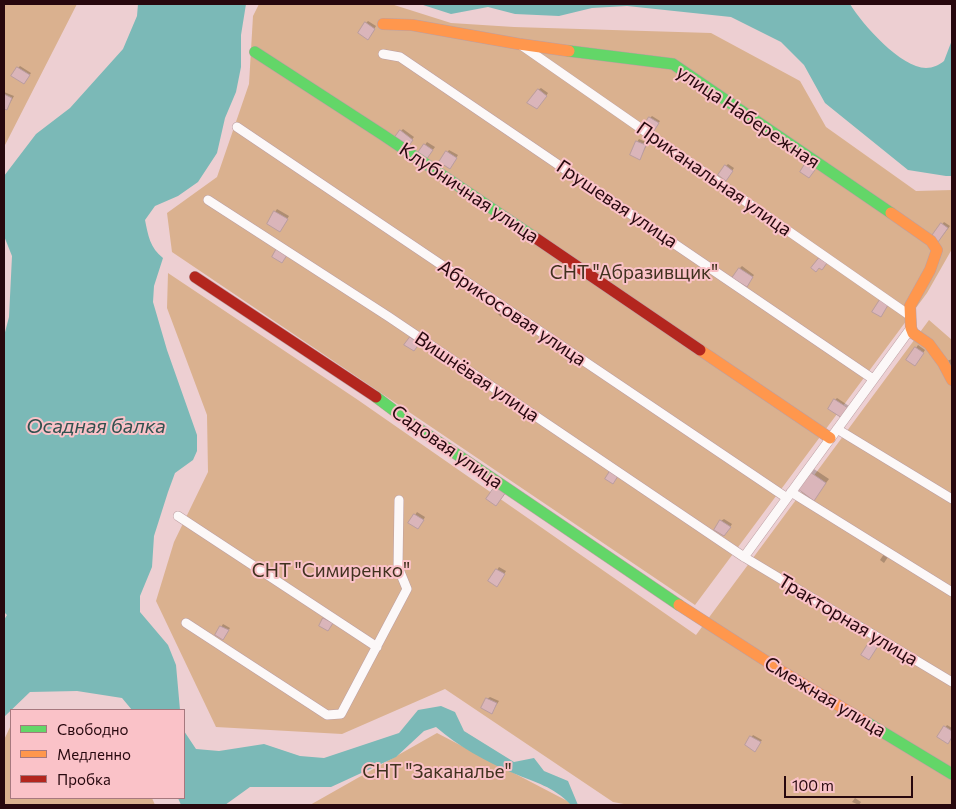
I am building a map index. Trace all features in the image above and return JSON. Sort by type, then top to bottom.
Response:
[{"type":"street","name":"улица Набережная","points":[[383,24],[412,25],[519,44],[673,64],[931,241],[936,250],[930,270],[910,306],[910,328]]},
{"type":"street","name":"Приканальная улица","points":[[519,44],[909,315]]},
{"type":"street","name":"Клубничная улица","points":[[255,52],[834,434]]},
{"type":"street","name":"Грушевая улица","points":[[383,54],[400,56],[873,379]]},
{"type":"street","name":"Абрикосовая улица","points":[[237,126],[789,495],[952,592]]},
{"type":"street","name":"Вишнёвая улица","points":[[208,200],[388,317],[744,557]]},
{"type":"street","name":"Садовая улица","points":[[195,277],[378,398],[420,430],[699,619]]},
{"type":"street","points":[[744,557],[910,328],[929,344],[943,363],[952,380]]},
{"type":"street","points":[[834,434],[952,499]]},
{"type":"street","points":[[186,622],[327,715],[340,714],[407,589],[398,567],[399,500]]},
{"type":"street","points":[[178,516],[377,647]]},
{"type":"street","name":"Тракторная улица","points":[[744,557],[952,682]]},
{"type":"street","name":"Смежная улица","points":[[699,619],[952,774]]},
{"type":"green space","points":[[4,4],[77,4],[4,147]]},
{"type":"green space","name":"СНТ \"Абразивщик\"","points":[[259,4],[391,4],[451,23],[514,27],[711,33],[800,81],[826,127],[916,191],[952,190],[952,249],[927,293],[695,605],[172,252],[167,213],[217,177],[249,84],[253,16]]},
{"type":"green space","name":"СНТ \"Симиренко\"","points":[[168,273],[358,400],[696,635],[929,320],[952,340],[952,805],[629,805],[613,802],[445,689],[342,734],[216,727],[156,601],[174,542],[208,472],[207,415],[167,308]]},
{"type":"green space","points":[[10,727],[10,799],[152,799],[155,805],[4,805],[4,740]]},
{"type":"green space","name":"СНТ \"Заканалье\"","points":[[437,733],[575,805],[310,805]]},
{"type":"water","name":"Осадная балка","points":[[138,4],[246,4],[241,35],[241,67],[236,92],[225,118],[217,153],[198,182],[178,196],[155,206],[145,220],[152,246],[163,258],[154,286],[153,302],[167,350],[197,435],[197,451],[193,460],[175,473],[168,492],[154,536],[152,567],[140,596],[140,612],[168,645],[176,665],[180,709],[131,709],[122,698],[77,691],[30,692],[12,709],[10,709],[4,717],[4,620],[7,615],[4,612],[4,336],[9,317],[12,256],[4,236],[4,176],[36,134],[70,108],[123,49],[137,16]]},
{"type":"water","points":[[420,4],[850,4],[883,44],[905,61],[916,66],[929,68],[944,61],[952,40],[952,176],[908,170],[825,103],[804,65],[781,42],[731,17],[627,6],[592,8],[559,16],[515,14],[488,7],[451,14]]},
{"type":"water","points":[[441,706],[455,712],[464,731],[514,762],[534,758],[544,771],[568,781],[578,805],[571,805],[551,789],[483,759],[436,727],[424,731],[396,757],[331,787],[250,787],[225,805],[181,805],[178,799],[185,799],[185,732],[196,749],[219,751],[264,744],[300,756],[324,758],[399,733],[418,710]]},
{"type":"building","points":[[365,22],[375,29],[368,40],[358,33]]},
{"type":"building","points":[[17,67],[30,75],[24,84],[11,76]]},
{"type":"building","points":[[538,89],[547,96],[537,109],[527,103]]},
{"type":"building","points":[[4,94],[12,98],[7,110],[4,109]]},
{"type":"building","points":[[649,117],[659,123],[654,131],[644,125]]},
{"type":"building","points":[[400,130],[413,140],[408,147],[395,137]]},
{"type":"building","points":[[636,141],[646,145],[640,160],[630,155]]},
{"type":"building","points":[[424,144],[433,150],[426,160],[417,154]]},
{"type":"building","points":[[446,151],[457,158],[450,169],[439,162]]},
{"type":"building","points":[[805,164],[815,170],[809,178],[800,172]]},
{"type":"building","points":[[725,165],[733,171],[726,181],[718,175]]},
{"type":"building","points":[[274,211],[288,219],[280,232],[267,224]]},
{"type":"building","points":[[941,223],[948,228],[938,242],[931,237]]},
{"type":"building","points":[[277,248],[287,255],[282,263],[272,257]]},
{"type":"building","points":[[819,258],[827,263],[822,270],[819,268],[816,272],[811,268]]},
{"type":"building","points":[[739,268],[753,277],[747,287],[732,278]]},
{"type":"building","points":[[881,298],[888,305],[881,317],[872,312]]},
{"type":"building","points":[[410,337],[419,344],[414,351],[404,345]]},
{"type":"building","points":[[915,347],[924,353],[915,366],[906,360]]},
{"type":"building","points":[[834,399],[848,408],[842,418],[828,409]]},
{"type":"building","points":[[610,471],[618,476],[613,484],[605,479]]},
{"type":"building","points":[[810,472],[826,483],[814,501],[798,489]]},
{"type":"building","points":[[496,485],[506,492],[496,506],[486,499]]},
{"type":"building","points":[[414,514],[424,520],[418,529],[408,523]]},
{"type":"building","points":[[720,520],[731,527],[724,536],[714,530]]},
{"type":"building","points":[[496,569],[505,574],[497,587],[488,581]]},
{"type":"building","points":[[323,618],[333,623],[328,631],[319,626]]},
{"type":"building","points":[[220,626],[229,630],[223,640],[215,635]]},
{"type":"building","points":[[870,641],[878,646],[869,660],[861,655]]},
{"type":"building","points":[[486,698],[497,703],[492,714],[481,708]]},
{"type":"building","points":[[944,726],[952,731],[952,737],[948,744],[937,737]]},
{"type":"building","points":[[750,736],[761,742],[755,752],[745,745]]},
{"type":"traffic: fast","points":[[569,51],[673,64],[891,213]]},
{"type":"traffic: fast","points":[[255,52],[383,135],[537,239]]},
{"type":"traffic: fast","points":[[376,397],[412,424],[679,605]]},
{"type":"traffic: fast","points":[[866,722],[952,774]]},
{"type":"traffic: slow","points":[[383,24],[412,25],[569,51]]},
{"type":"traffic: slow","points":[[891,213],[931,241],[937,250],[930,270],[910,306],[911,328],[913,333],[929,344],[943,363],[952,380]]},
{"type":"traffic: slow","points":[[700,350],[830,438]]},
{"type":"traffic: slow","points":[[679,605],[783,672],[866,722]]},
{"type":"traffic: jam","points":[[537,239],[700,350]]},
{"type":"traffic: jam","points":[[195,277],[376,397]]}]
